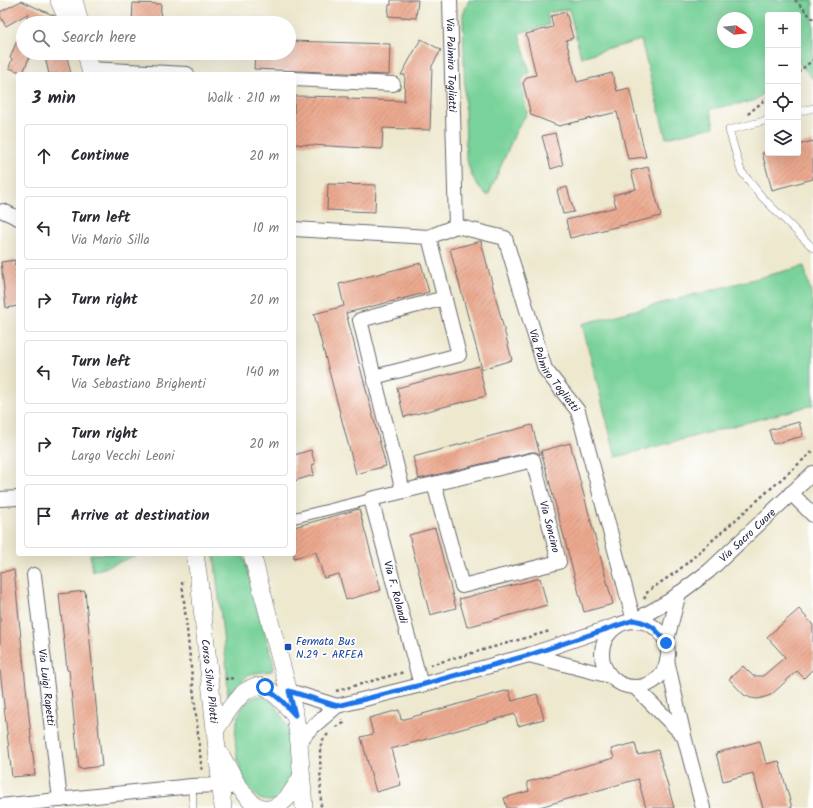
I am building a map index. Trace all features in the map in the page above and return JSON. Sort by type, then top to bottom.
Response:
[{"type":"street","points":[[62,0],[67,16]]},
{"type":"street","points":[[62,0],[75,16]]},
{"type":"street","name":"Via Palmiro Togliatti","points":[[450,0],[456,226],[505,238],[545,369],[578,411],[633,615]]},
{"type":"street","points":[[89,65],[166,72]]},
{"type":"street","points":[[296,79],[393,84]]},
{"type":"street","points":[[3,211],[16,217]]},
{"type":"street","points":[[296,229],[429,237],[456,226]]},
{"type":"street","points":[[374,378],[459,355],[429,237]]},
{"type":"street","points":[[403,491],[360,320],[445,298]]},
{"type":"street","name":"Via Soncino","points":[[296,518],[403,491],[533,460],[559,562],[462,586],[434,484]]},
{"type":"street","name":"Via Sacro Cuore","points":[[633,615],[670,600],[709,571],[813,473]]},
{"type":"street","points":[[791,493],[813,515]]},
{"type":"street","points":[[0,499],[16,498]]},
{"type":"street","name":"Via F. Rolandi","points":[[371,499],[421,685]]},
{"type":"street","name":"Corso Silvio Pilotti","points":[[195,556],[218,749],[214,785],[223,808]]},
{"type":"street","points":[[253,556],[295,715],[299,743],[304,808]]},
{"type":"street","name":"Via Luigi Rapetti","points":[[34,575],[60,800]]},
{"type":"street","points":[[679,593],[666,643],[667,660],[684,736],[703,808]]},
{"type":"street","points":[[299,743],[308,730],[338,706],[529,655],[617,625],[633,615],[657,629],[666,643]]},
{"type":"street","points":[[617,625],[604,640],[602,659],[610,676],[618,683],[635,687],[652,682],[662,673],[667,660]]},
{"type":"street","points":[[529,655],[610,676]]},
{"type":"street","points":[[216,729],[240,695],[249,688],[256,686],[265,687],[275,694],[295,715]]},
{"type":"street","points":[[635,687],[684,736]]},
{"type":"street","points":[[289,691],[338,706]]},
{"type":"street","points":[[218,749],[241,790],[253,804],[262,808]]},
{"type":"street","points":[[272,808],[287,800],[302,776]]},
{"type":"street","points":[[0,806],[20,806],[60,800],[192,786],[214,785],[241,790]]},
{"type":"lane","points":[[801,111],[813,108]]},
{"type":"lane","points":[[765,121],[729,130],[740,171],[762,197],[813,248]]},
{"type":"lane","points":[[192,786],[193,808]]},
{"type":"path","points":[[795,0],[813,19]]},
{"type":"path","points":[[801,70],[813,60]]},
{"type":"path","points":[[633,615],[648,591],[679,570],[813,452]]},
{"type":"path","points":[[182,577],[201,770],[214,785]]},
{"type":"path","points":[[319,808],[321,805],[320,749],[322,741],[332,729],[344,723],[338,706],[336,690],[555,630]]},
{"type":"green space","points":[[469,0],[813,0],[813,79],[801,65],[801,12],[765,12],[765,92],[754,101],[710,109],[714,127],[666,138],[641,40],[581,57],[569,9],[547,13],[549,25],[519,33],[530,73],[525,75],[521,82],[527,113],[516,131],[488,196],[473,178],[466,156],[463,14]]},
{"type":"green space","points":[[804,266],[813,302],[813,405],[616,457],[582,324]]},
{"type":"green space","points":[[90,556],[136,556],[93,572]]},
{"type":"green space","points":[[214,556],[244,556],[274,665],[272,671],[249,674],[236,687],[228,702],[227,671]]},
{"type":"green space","points":[[256,696],[263,696],[273,703],[280,712],[290,731],[294,772],[290,784],[274,801],[260,799],[250,789],[239,765],[236,751],[236,724],[240,712],[249,700]]},
{"type":"building","points":[[391,0],[418,0],[416,18],[388,16]]},
{"type":"building","points":[[21,1],[55,16],[28,16],[29,13],[24,16],[16,16],[16,20],[6,26],[0,16],[0,12]]},
{"type":"building","points":[[133,3],[161,4],[160,16],[132,16]]},
{"type":"building","points":[[566,12],[573,38],[566,40],[577,82],[612,73],[617,91],[629,88],[646,157],[628,159],[617,112],[559,126],[531,115],[523,83],[527,77],[536,75],[526,34],[553,27],[551,16]]},
{"type":"building","points":[[421,39],[441,50],[432,66],[430,130],[383,128],[382,149],[296,144],[296,96],[348,97],[348,99],[404,101],[405,75],[401,75]]},
{"type":"building","points":[[296,41],[390,44],[389,75],[254,69],[255,60],[296,60]]},
{"type":"building","points":[[16,43],[16,60],[28,60],[23,72],[9,68],[12,59],[10,58]]},
{"type":"building","points":[[46,60],[68,60],[71,72],[49,72]]},
{"type":"building","points":[[555,133],[563,165],[551,169],[542,136]]},
{"type":"building","points":[[813,141],[813,179],[772,190],[762,153],[765,153],[765,156],[801,156],[801,144]]},
{"type":"building","points":[[648,167],[661,216],[570,238],[566,220],[616,207],[613,195],[636,189],[631,171]]},
{"type":"building","points":[[328,184],[376,185],[375,212],[327,210]]},
{"type":"building","points":[[567,187],[574,212],[563,214],[557,190]]},
{"type":"building","points":[[481,241],[512,360],[482,369],[450,249]]},
{"type":"building","points":[[15,260],[16,306],[6,308],[1,262]]},
{"type":"building","points":[[421,263],[429,292],[346,313],[386,466],[356,474],[314,314],[344,306],[339,284]]},
{"type":"building","points":[[479,366],[486,396],[404,417],[397,388]]},
{"type":"building","points":[[799,422],[803,436],[773,444],[769,430]]},
{"type":"building","points":[[532,425],[540,455],[536,452],[531,452],[419,479],[413,457]]},
{"type":"building","points":[[570,443],[613,604],[584,612],[541,451]]},
{"type":"building","points":[[311,450],[315,464],[312,465],[314,475],[296,480],[296,454]]},
{"type":"building","points":[[359,509],[381,590],[346,600],[339,574],[324,578],[316,552],[294,558],[294,556],[296,556],[296,526]]},
{"type":"building","points":[[435,528],[456,608],[430,615],[409,535]]},
{"type":"building","points":[[14,570],[35,775],[12,777],[0,670],[0,572]]},
{"type":"building","points":[[540,578],[547,605],[467,627],[459,599]]},
{"type":"building","points":[[85,591],[102,766],[79,769],[69,670],[67,670],[59,594]]},
{"type":"building","points":[[799,609],[813,625],[813,669],[804,678],[797,671],[771,695],[758,699],[744,695],[729,679],[743,666],[753,676],[763,676],[785,657],[767,637]]},
{"type":"building","points":[[509,690],[512,701],[537,694],[544,719],[518,726],[515,714],[391,749],[401,785],[376,792],[361,737],[373,734],[369,718],[399,710],[401,720]]},
{"type":"building","points":[[760,741],[766,764],[779,761],[792,808],[763,808],[753,773],[723,781],[716,753]]},
{"type":"building","points":[[635,743],[638,755],[658,750],[674,808],[646,808],[638,779],[536,808],[507,808],[504,798],[529,791],[527,782],[614,758],[611,749]]},
{"type":"place","name":"Fermata Bus N.29 - ARFEA","points":[[288,647]]},
{"type":"route","points":[[265,687],[275,694],[295,715],[289,691],[337,706],[421,685],[529,655],[634,620],[647,623],[657,629],[666,643]]}]
